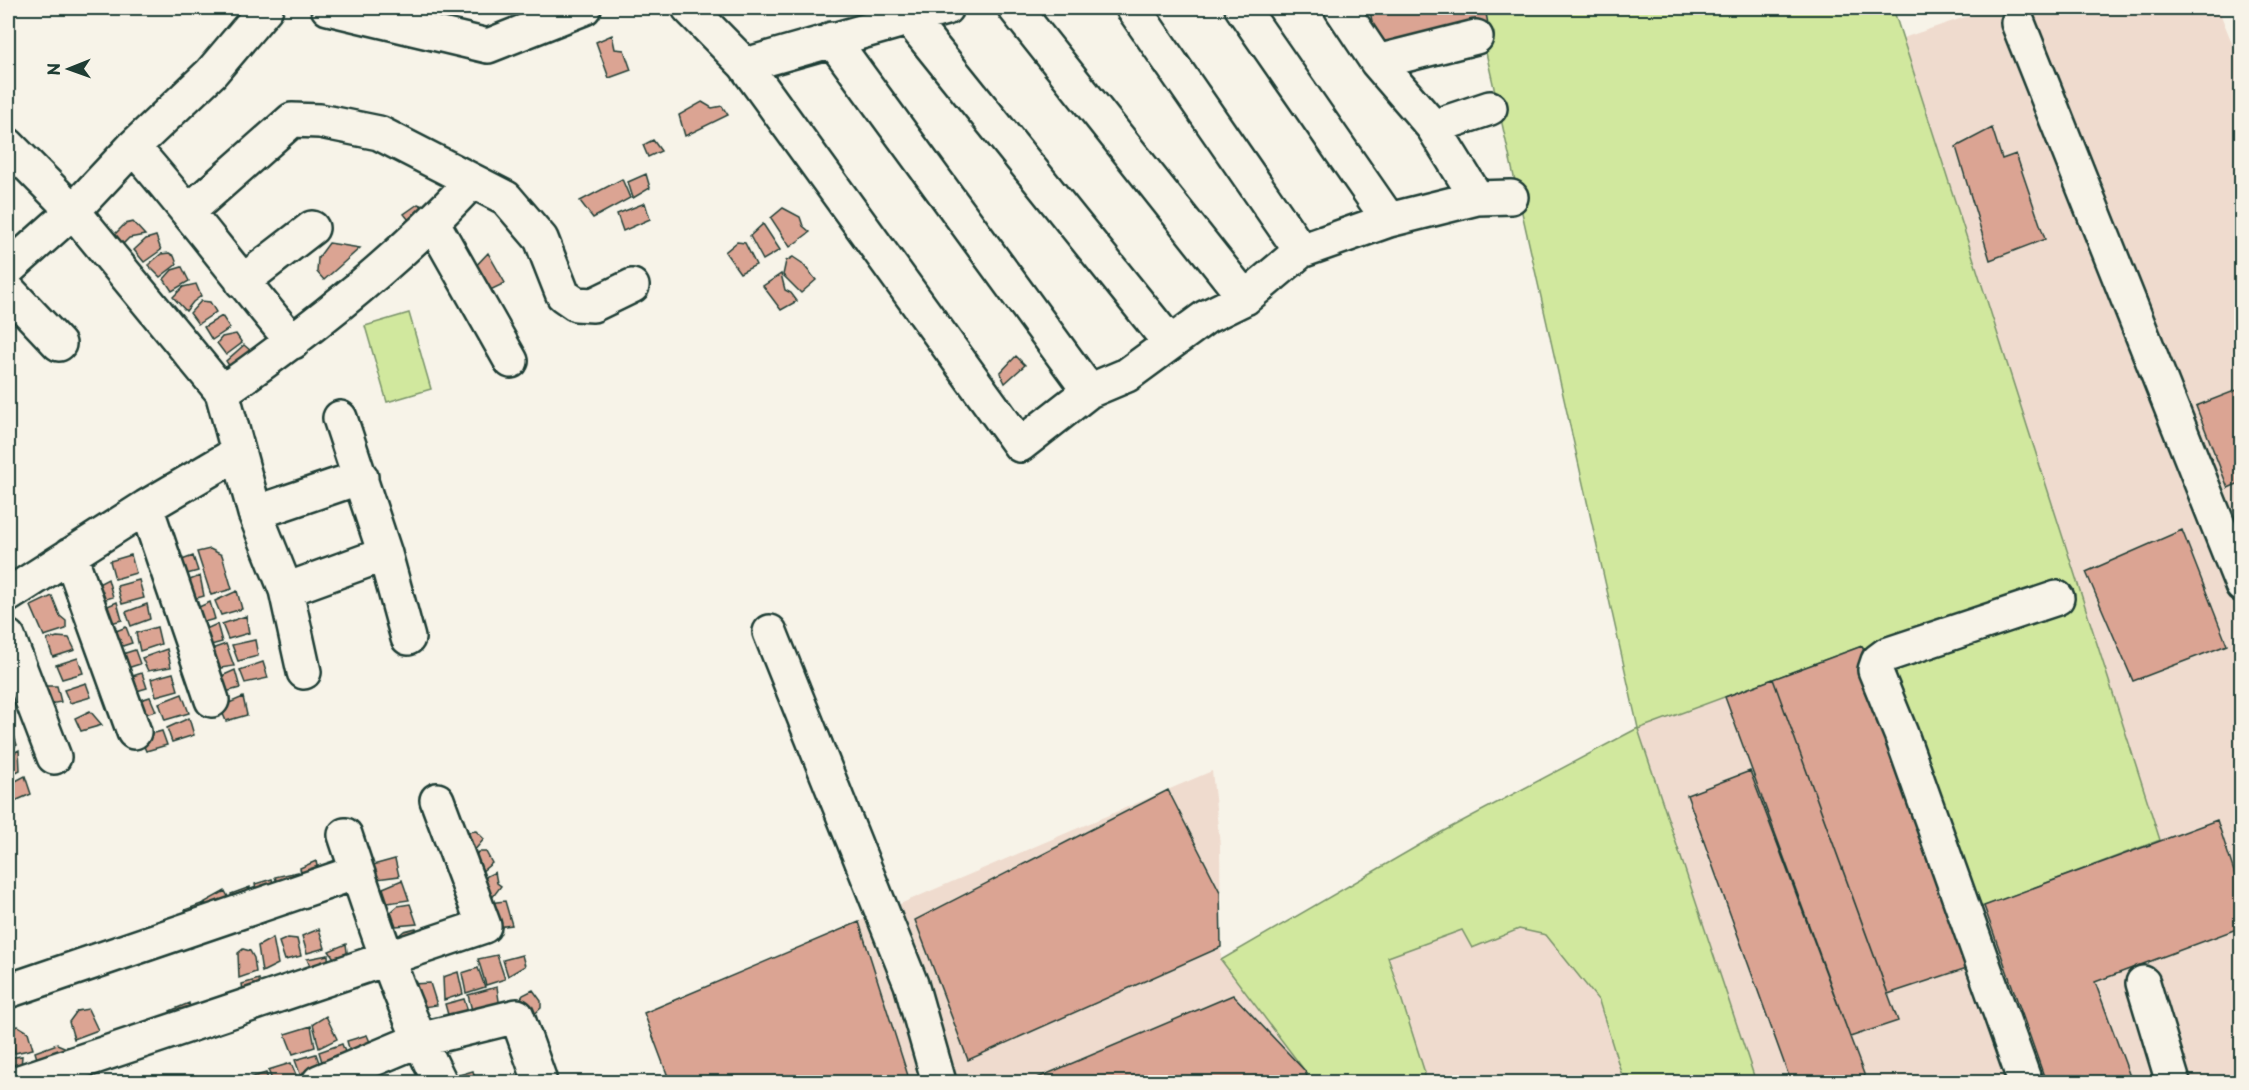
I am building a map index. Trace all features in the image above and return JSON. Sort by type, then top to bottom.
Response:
[{"type":"street","points":[[8,269],[73,211],[133,147],[211,74],[266,8]]},
{"type":"street","points":[[328,8],[488,46],[584,8]]},
{"type":"street","points":[[689,8],[745,65],[1020,445],[1089,391],[1127,375],[1206,317],[1245,298],[1301,250],[1389,220],[1477,198],[1511,197]]},
{"type":"street","points":[[745,65],[946,8]]},
{"type":"street","points":[[1015,8],[1245,298]]},
{"type":"street","points":[[1133,8],[1301,250]]},
{"type":"street","points":[[1242,8],[1389,220]]},
{"type":"street","points":[[1341,8],[1377,62],[1433,127],[1477,198]]},
{"type":"street","points":[[909,18],[1170,343]]},
{"type":"street","points":[[2018,23],[2229,515],[2241,585]]},
{"type":"street","points":[[1377,62],[1476,37]]},
{"type":"street","points":[[832,39],[1089,391]]},
{"type":"street","points":[[1433,127],[1490,108]]},
{"type":"street","points":[[189,211],[292,120],[320,121],[379,133],[506,198],[541,239],[563,296],[576,304],[593,305],[632,286]]},
{"type":"street","points":[[8,145],[73,211],[222,392],[255,513],[286,590],[304,672]]},
{"type":"street","points":[[133,147],[189,211],[242,282],[293,342]]},
{"type":"street","points":[[222,392],[293,342],[433,223],[472,181]]},
{"type":"street","points":[[433,223],[511,361]]},
{"type":"street","points":[[242,282],[312,228]]},
{"type":"street","points":[[8,290],[59,344]]},
{"type":"street","points":[[340,418],[385,554],[408,638]]},
{"type":"street","points":[[8,595],[146,507],[238,453]]},
{"type":"street","points":[[255,513],[361,477]]},
{"type":"street","points":[[146,507],[212,700]]},
{"type":"street","points":[[286,590],[385,554]]},
{"type":"street","points":[[70,555],[134,732]]},
{"type":"street","points":[[2025,1083],[1901,734],[1875,670],[1878,661],[1886,656],[2057,598]]},
{"type":"street","points":[[770,632],[911,984],[939,1083]]},
{"type":"street","points":[[8,637],[54,757]]},
{"type":"street","points":[[20,1083],[483,926],[437,800]]},
{"type":"street","points":[[345,835],[388,960],[419,1040],[440,1083]]},
{"type":"street","points":[[8,991],[357,872]]},
{"type":"street","points":[[2143,983],[2168,1081]]},
{"type":"street","points":[[319,1083],[419,1040],[517,1016],[539,1078]]},
{"type":"shaded area","points":[[1992,8],[2218,8],[2242,68],[2240,1082],[1756,1082],[1638,728],[1862,646],[1992,992],[1964,914],[2160,840],[1903,38]]},
{"type":"shaded area","points":[[1212,771],[1220,845],[1221,960],[1305,1071],[1309,1082],[670,1082],[644,1013]]},
{"type":"shaded area","points":[[1519,929],[1546,934],[1599,1001],[1624,1082],[1421,1082],[1425,1073],[1388,957],[1462,930],[1472,948]]},
{"type":"green space","points":[[1476,8],[1893,8],[2160,840],[1964,914],[1862,646],[1638,729],[1756,1082],[1624,1082],[1599,1001],[1546,935],[1519,929],[1472,948],[1462,930],[1388,957],[1425,1073],[1421,1082],[1309,1082],[1305,1071],[1221,960],[1440,833],[1638,728]]},
{"type":"green space","points":[[409,313],[431,389],[387,402],[365,326]]},
{"type":"building","points":[[1387,8],[1485,8],[1488,24],[1377,47],[1370,11]]},
{"type":"building","points":[[612,35],[615,49],[624,50],[631,70],[609,78],[596,42]]},
{"type":"building","points":[[702,102],[712,108],[722,106],[728,115],[685,136],[679,115]]},
{"type":"building","points":[[1992,128],[2002,159],[2016,154],[2045,239],[1990,260],[1956,147]]},
{"type":"building","points":[[653,140],[661,151],[648,157],[643,145]]},
{"type":"building","points":[[646,174],[650,188],[633,198],[628,182]]},
{"type":"building","points":[[622,179],[630,198],[593,218],[580,201]]},
{"type":"building","points":[[645,203],[650,219],[623,231],[617,214]]},
{"type":"building","points":[[418,204],[427,208],[417,230],[404,214]]},
{"type":"building","points":[[783,208],[800,217],[803,226],[810,232],[790,247],[771,218]]},
{"type":"building","points":[[133,222],[145,235],[129,238],[121,246],[114,235],[125,224]]},
{"type":"building","points":[[763,224],[780,250],[763,260],[750,236]]},
{"type":"building","points":[[156,236],[161,250],[144,262],[134,250],[146,239]]},
{"type":"building","points":[[737,242],[745,243],[756,265],[740,273],[725,252]]},
{"type":"building","points":[[329,243],[360,248],[324,280],[317,272],[318,258]]},
{"type":"building","points":[[169,253],[174,256],[177,264],[160,277],[148,265],[161,254]]},
{"type":"building","points":[[488,253],[505,283],[484,293],[472,270]]},
{"type":"building","points":[[793,257],[802,263],[816,280],[801,293],[783,275],[786,261]]},
{"type":"building","points":[[182,267],[189,281],[172,291],[164,279],[172,270]]},
{"type":"building","points":[[781,274],[785,290],[791,293],[797,301],[781,310],[763,286]]},
{"type":"building","points":[[196,284],[201,296],[186,311],[173,297],[183,287]]},
{"type":"building","points":[[201,301],[210,302],[216,312],[198,324],[190,313]]},
{"type":"building","points":[[222,316],[230,328],[212,340],[204,327]]},
{"type":"building","points":[[236,334],[242,343],[226,355],[217,343],[222,337]]},
{"type":"building","points":[[244,345],[251,351],[248,361],[233,372],[226,361]]},
{"type":"building","points":[[1016,356],[1025,365],[1005,383],[1000,373]]},
{"type":"building","points":[[2242,388],[2242,482],[2228,488],[2196,406]]},
{"type":"building","points":[[2182,530],[2227,645],[2133,681],[2086,572]]},
{"type":"building","points":[[210,549],[222,555],[232,589],[211,595],[197,552]]},
{"type":"building","points":[[131,555],[136,573],[115,579],[110,561]]},
{"type":"building","points":[[193,556],[198,571],[176,577],[171,564]]},
{"type":"building","points":[[200,576],[204,596],[183,602],[177,585]]},
{"type":"building","points":[[108,579],[113,597],[92,603],[91,588]]},
{"type":"building","points":[[139,580],[144,598],[122,604],[117,586]]},
{"type":"building","points":[[237,591],[242,609],[221,615],[215,601]]},
{"type":"building","points":[[52,596],[60,616],[66,621],[66,629],[44,636],[31,606]]},
{"type":"building","points":[[117,602],[122,620],[100,626],[94,612]]},
{"type":"building","points":[[210,602],[215,619],[193,625],[188,612]]},
{"type":"building","points":[[147,604],[150,619],[131,626],[126,612]]},
{"type":"building","points":[[246,616],[249,633],[228,639],[222,624]]},
{"type":"building","points":[[217,624],[222,642],[200,648],[195,634]]},
{"type":"building","points":[[126,627],[132,643],[110,650],[104,636]]},
{"type":"building","points":[[157,627],[161,644],[140,651],[136,633]]},
{"type":"building","points":[[57,637],[69,638],[75,650],[53,657],[47,640]]},
{"type":"building","points":[[255,640],[258,656],[238,661],[232,645]]},
{"type":"building","points":[[226,644],[234,666],[208,670],[203,652]]},
{"type":"building","points":[[1862,646],[1964,914],[1976,965],[1888,994],[1773,679]]},
{"type":"building","points":[[167,649],[171,667],[148,671],[142,658]]},
{"type":"building","points":[[135,650],[140,664],[118,671],[113,657]]},
{"type":"building","points":[[78,658],[83,673],[62,679],[56,665]]},
{"type":"building","points":[[263,662],[268,678],[245,683],[240,670]]},
{"type":"building","points":[[235,670],[240,688],[218,694],[213,680]]},
{"type":"building","points":[[142,673],[147,688],[126,694],[120,680]]},
{"type":"building","points":[[173,673],[178,690],[156,696],[151,679]]},
{"type":"building","points":[[1773,679],[1898,1021],[1850,1037],[1725,697]]},
{"type":"building","points":[[86,683],[91,697],[70,703],[64,690]]},
{"type":"building","points":[[42,686],[57,686],[61,702],[38,706]]},
{"type":"building","points":[[182,694],[189,713],[165,720],[159,703]]},
{"type":"building","points":[[150,697],[156,711],[134,717],[128,704]]},
{"type":"building","points":[[243,697],[247,715],[226,721],[220,707]]},
{"type":"building","points":[[90,711],[102,725],[81,731],[75,718]]},
{"type":"building","points":[[189,718],[194,735],[172,742],[167,728]]},
{"type":"building","points":[[162,731],[167,745],[146,751],[140,737]]},
{"type":"building","points":[[8,732],[13,732],[17,745],[8,749]]},
{"type":"building","points":[[19,750],[20,770],[8,776],[8,756]]},
{"type":"building","points":[[1750,771],[1867,1082],[1791,1082],[1687,795]]},
{"type":"building","points":[[25,776],[31,794],[8,804],[8,785]]},
{"type":"building","points":[[1168,790],[1220,892],[1221,947],[968,1060],[915,920]]},
{"type":"building","points":[[2217,820],[2242,896],[2242,927],[2095,982],[2132,1082],[2046,1082],[1984,906]]},
{"type":"building","points":[[476,831],[484,839],[474,851],[468,854],[461,841],[468,832]]},
{"type":"building","points":[[478,852],[486,852],[492,863],[475,877],[470,868]]},
{"type":"building","points":[[395,859],[399,876],[377,879],[373,865]]},
{"type":"building","points":[[316,861],[320,881],[304,887],[300,868]]},
{"type":"building","points":[[298,872],[296,889],[281,893],[275,877]]},
{"type":"building","points":[[495,872],[497,883],[501,886],[492,898],[486,901],[478,888],[487,876]]},
{"type":"building","points":[[272,879],[276,896],[258,903],[255,884]]},
{"type":"building","points":[[402,880],[409,900],[388,903],[383,888]]},
{"type":"building","points":[[250,887],[251,903],[236,908],[231,894]]},
{"type":"building","points":[[225,891],[235,910],[211,918],[205,902]]},
{"type":"building","points":[[505,901],[512,925],[490,928],[489,903]]},
{"type":"building","points":[[204,903],[208,919],[191,924],[185,910]]},
{"type":"building","points":[[410,904],[417,924],[396,926],[391,912],[398,906]]},
{"type":"building","points":[[859,922],[910,1082],[670,1082],[644,1013]]},
{"type":"building","points":[[416,928],[424,945],[402,951],[397,937],[404,931]]},
{"type":"building","points":[[319,929],[325,948],[307,953],[302,936]]},
{"type":"building","points":[[273,938],[278,964],[262,972],[258,946]]},
{"type":"building","points":[[288,938],[297,939],[301,956],[285,960],[279,942]]},
{"type":"building","points":[[346,944],[349,967],[336,961],[329,951]]},
{"type":"building","points":[[243,949],[250,951],[254,958],[256,972],[239,978],[238,953]]},
{"type":"building","points":[[328,955],[329,975],[315,978],[307,959]]},
{"type":"building","points":[[497,955],[505,979],[486,985],[478,959]]},
{"type":"building","points":[[522,955],[525,966],[508,976],[503,960]]},
{"type":"building","points":[[478,968],[485,987],[466,993],[462,973]]},
{"type":"building","points":[[458,972],[463,994],[444,1000],[443,977]]},
{"type":"building","points":[[259,979],[261,996],[245,1004],[242,984]]},
{"type":"building","points":[[430,983],[437,1005],[423,1007],[412,984]]},
{"type":"building","points":[[497,987],[501,1015],[476,1026],[468,995]]},
{"type":"building","points":[[533,990],[541,1001],[541,1008],[525,1023],[513,1010],[523,995]]},
{"type":"building","points":[[1233,995],[1305,1071],[1309,1082],[1028,1082]]},
{"type":"building","points":[[464,999],[472,1023],[452,1029],[445,1004]]},
{"type":"building","points":[[189,1003],[192,1021],[176,1026],[170,1011]]},
{"type":"building","points":[[88,1009],[98,1030],[74,1039],[69,1022],[77,1011]]},
{"type":"building","points":[[326,1016],[337,1039],[319,1048],[313,1024]]},
{"type":"building","points":[[18,1026],[28,1032],[33,1049],[15,1053],[9,1028]]},
{"type":"building","points":[[311,1026],[315,1047],[293,1054],[285,1034]]},
{"type":"building","points":[[367,1035],[376,1056],[354,1066],[347,1041]]},
{"type":"building","points":[[57,1044],[69,1049],[41,1072],[35,1052]]},
{"type":"building","points":[[342,1044],[351,1068],[327,1078],[319,1052]]},
{"type":"building","points":[[316,1054],[325,1079],[303,1082],[295,1060]]},
{"type":"building","points":[[22,1056],[20,1078],[8,1073],[8,1058]]},
{"type":"building","points":[[291,1063],[299,1082],[273,1082],[268,1070]]},
{"type":"building","points":[[473,1071],[476,1082],[449,1082],[456,1076]]},
{"type":"building","points":[[266,1073],[269,1082],[243,1082],[243,1080]]}]
